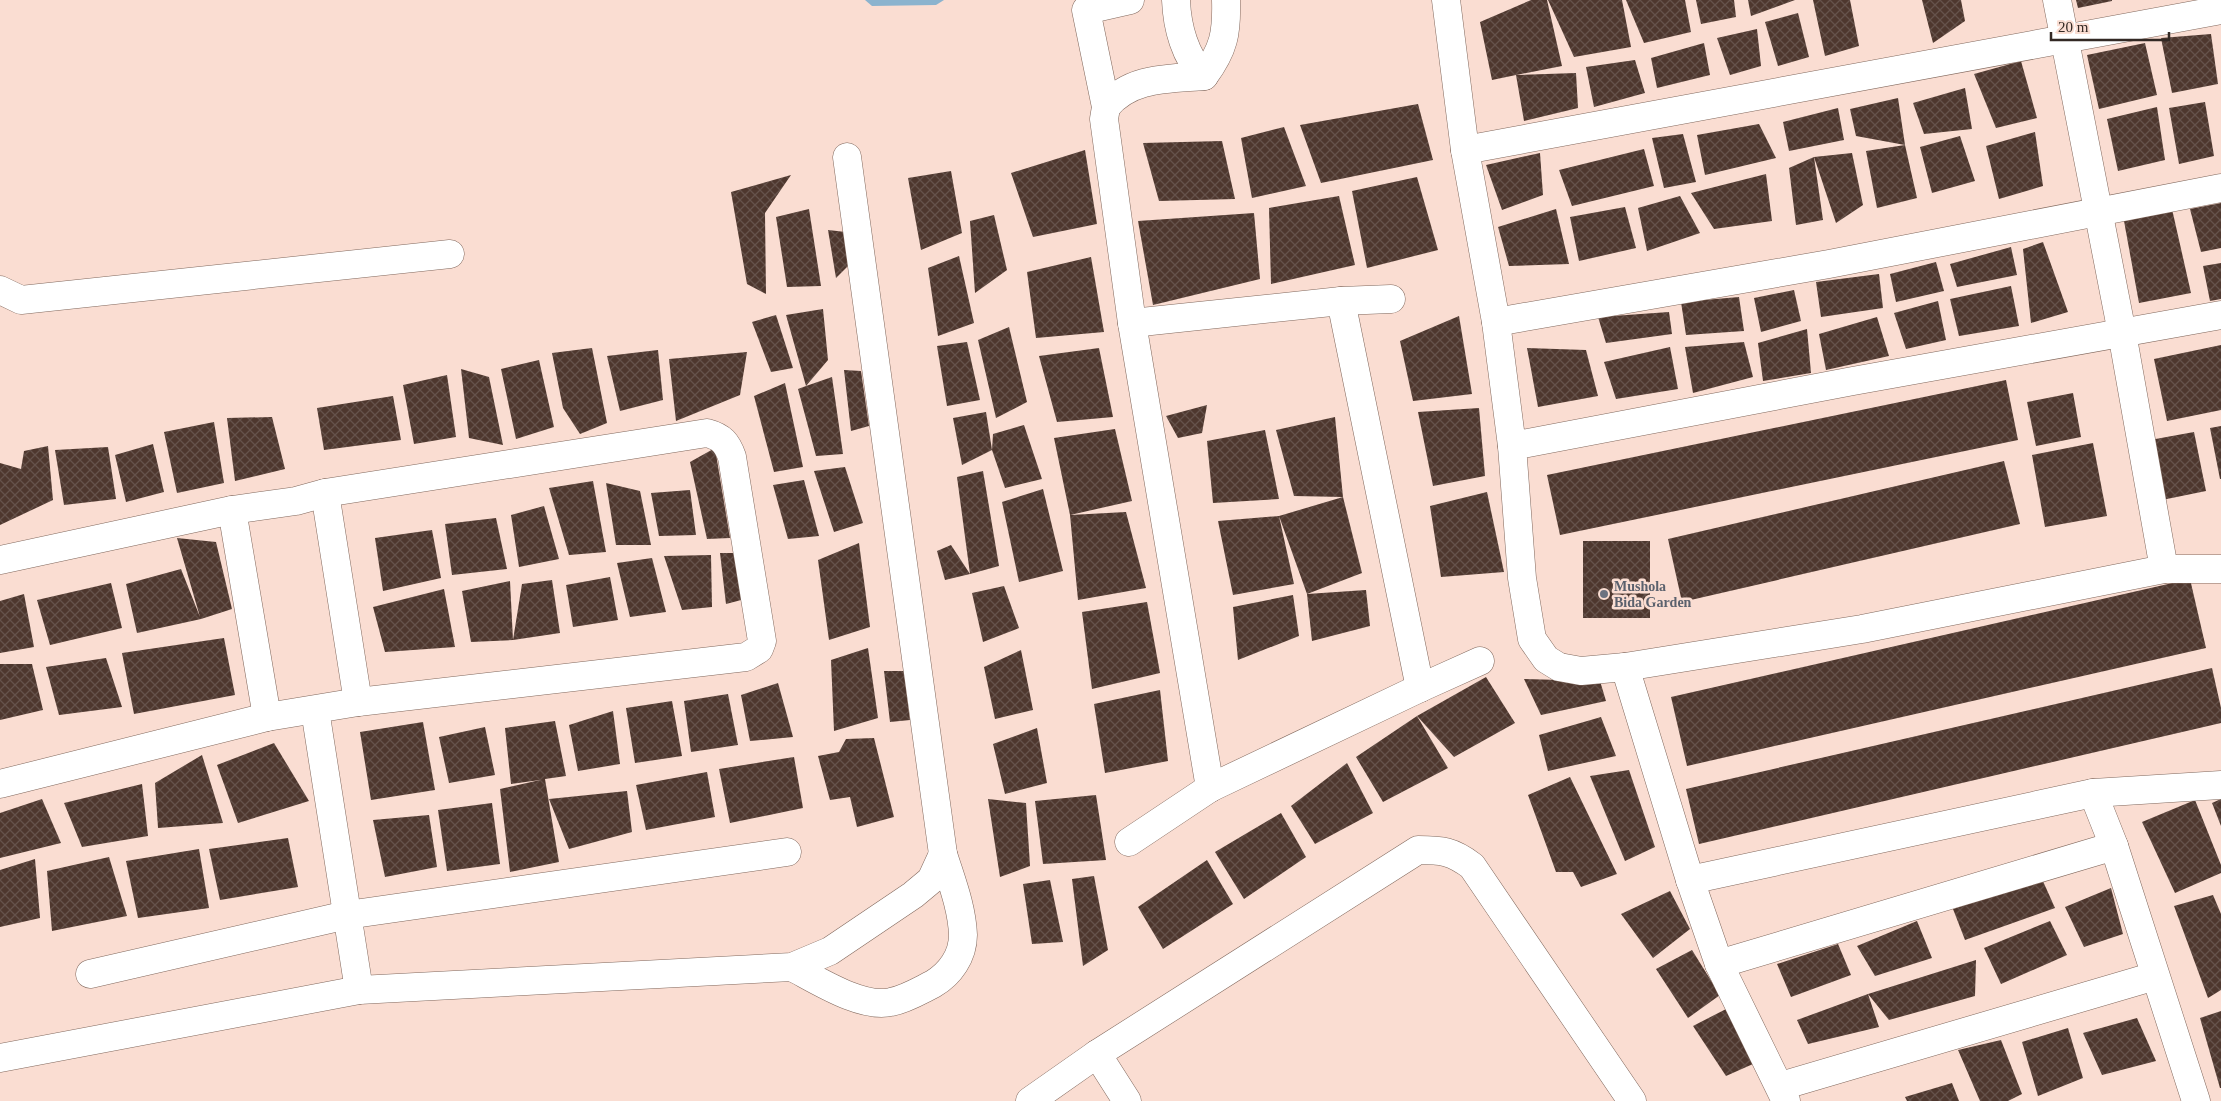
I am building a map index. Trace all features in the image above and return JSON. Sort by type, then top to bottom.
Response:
[{"type":"street","points":[[1130,0],[1086,10],[1106,107],[1104,120],[1132,323],[1210,788]]},
{"type":"street","points":[[1176,0],[1176,13],[1192,65],[1204,76]]},
{"type":"street","points":[[1204,76],[1223,46],[1227,24],[1226,0]]},
{"type":"street","points":[[1446,0],[1466,150],[1496,322],[1512,446],[1522,578],[1532,639],[1546,659],[1559,667],[1581,671],[1625,667],[1862,629],[2164,568],[2221,569]]},
{"type":"street","points":[[2057,0],[2122,333],[2164,568]]},
{"type":"street","points":[[1466,150],[2221,10]]},
{"type":"street","points":[[1106,107],[1115,96],[1132,86],[1151,80],[1204,76]]},
{"type":"street","points":[[792,967],[845,994],[870,1001],[889,1003],[910,997],[941,979],[956,964],[963,937],[960,912],[943,854],[847,157]]},
{"type":"street","points":[[1496,322],[1829,264],[2221,188]]},
{"type":"street","points":[[0,290],[21,300],[450,254]]},
{"type":"street","points":[[1132,323],[1340,301],[1391,299]]},
{"type":"street","points":[[1340,301],[1420,688]]},
{"type":"street","points":[[1512,446],[1854,381],[2221,315]]},
{"type":"street","points":[[0,560],[232,510],[296,500],[325,493],[707,433],[719,436],[726,442],[732,458],[762,645],[746,657],[358,702],[267,717],[0,784]]},
{"type":"street","points":[[325,493],[358,702]]},
{"type":"street","points":[[232,510],[267,717]]},
{"type":"street","points":[[1129,842],[1210,788],[1480,661]]},
{"type":"street","points":[[1625,667],[1690,880],[1719,964],[1784,1094],[2155,976]]},
{"type":"street","points":[[315,710],[359,990]]},
{"type":"street","points":[[1690,880],[2093,793],[2221,785]]},
{"type":"street","points":[[2093,793],[2114,846],[2196,1101]]},
{"type":"street","points":[[1719,964],[2114,846]]},
{"type":"street","points":[[1030,1101],[1097,1054],[1418,850],[1440,850],[1456,854],[1472,866],[1632,1101]]},
{"type":"street","points":[[90,974],[347,915],[787,852]]},
{"type":"street","points":[[0,1058],[359,990],[792,967],[830,951],[913,895],[931,880],[943,854]]},
{"type":"street","points":[[1097,1054],[1127,1101]]},
{"type":"water","points":[[865,0],[944,0],[936,5],[872,6]]},
{"type":"building","points":[[1531,0],[1547,0],[1562,66],[1492,80],[1480,22]]},
{"type":"building","points":[[1548,0],[1622,0],[1631,47],[1574,57]]},
{"type":"building","points":[[1626,0],[1685,0],[1691,32],[1644,43]]},
{"type":"building","points":[[1696,0],[1734,0],[1736,17],[1701,24]]},
{"type":"building","points":[[1748,0],[1795,0],[1751,16]]},
{"type":"building","points":[[1813,0],[1850,0],[1859,46],[1825,56]]},
{"type":"building","points":[[1922,0],[1961,0],[1965,21],[1933,43]]},
{"type":"building","points":[[2076,0],[2112,0],[2112,1],[2078,8]]},
{"type":"building","points":[[1798,13],[1809,57],[1778,66],[1765,22]]},
{"type":"building","points":[[1757,29],[1761,66],[1730,75],[1717,38]]},
{"type":"building","points":[[2211,34],[2218,84],[2172,93],[2161,38]]},
{"type":"building","points":[[1704,43],[1710,75],[1657,88],[1651,58]]},
{"type":"building","points":[[2145,43],[2157,95],[2099,109],[2087,55]]},
{"type":"building","points":[[1635,60],[1645,93],[1594,107],[1586,67]]},
{"type":"building","points":[[2021,61],[2037,118],[1996,128],[1974,74]]},
{"type":"building","points":[[1576,73],[1578,108],[1524,121],[1516,75]]},
{"type":"building","points":[[1965,88],[1972,129],[1924,134],[1913,103]]},
{"type":"building","points":[[1898,98],[1905,145],[1856,136],[1850,109]]},
{"type":"building","points":[[2205,102],[2214,156],[2179,164],[2169,108]]},
{"type":"building","points":[[1418,104],[1433,160],[1321,183],[1300,125]]},
{"type":"building","points":[[2157,107],[2165,160],[2118,171],[2107,119]]},
{"type":"building","points":[[1838,108],[1844,140],[1789,151],[1783,122]]},
{"type":"building","points":[[1759,124],[1776,158],[1705,175],[1697,135]]},
{"type":"building","points":[[1284,127],[1306,186],[1252,198],[1241,138]]},
{"type":"building","points":[[2035,132],[2043,186],[1999,199],[1986,146]]},
{"type":"building","points":[[1683,134],[1696,182],[1664,188],[1652,138]]},
{"type":"building","points":[[1960,136],[1975,181],[1932,193],[1920,147]]},
{"type":"building","points":[[1222,141],[1235,199],[1159,201],[1143,143]]},
{"type":"building","points":[[1905,145],[1917,198],[1877,208],[1866,151]]},
{"type":"building","points":[[1644,149],[1654,186],[1572,206],[1559,170]]},
{"type":"building","points":[[1085,150],[1097,224],[1033,237],[1011,173]]},
{"type":"building","points":[[1540,153],[1543,195],[1502,210],[1486,165]]},
{"type":"building","points":[[1852,153],[1863,205],[1836,223],[1814,157]]},
{"type":"building","points":[[1814,157],[1823,220],[1796,225],[1789,168]]},
{"type":"building","points":[[951,171],[962,233],[921,250],[908,178]]},
{"type":"building","points":[[1766,174],[1772,221],[1714,229],[1691,193]]},
{"type":"building","points":[[791,175],[765,213],[766,294],[747,284],[731,192]]},
{"type":"building","points":[[1417,177],[1438,250],[1367,268],[1352,191]]},
{"type":"building","points":[[1339,196],[1355,265],[1271,284],[1269,208]]},
{"type":"building","points":[[1680,196],[1700,233],[1647,251],[1638,208]]},
{"type":"building","points":[[2221,203],[2221,248],[2201,252],[2190,209]]},
{"type":"building","points":[[1625,207],[1636,248],[1579,261],[1570,217]]},
{"type":"building","points":[[809,209],[821,286],[787,287],[776,217]]},
{"type":"building","points":[[1556,209],[1569,264],[1509,266],[1498,227]]},
{"type":"building","points":[[2172,209],[2191,293],[2139,303],[2124,221]]},
{"type":"building","points":[[1254,213],[1260,279],[1153,305],[1138,221]]},
{"type":"building","points":[[994,215],[1007,270],[975,293],[970,221]]},
{"type":"building","points":[[828,230],[846,232],[849,265],[836,278]]},
{"type":"building","points":[[2043,242],[2068,312],[2031,323],[2023,249]]},
{"type":"building","points":[[2011,247],[2017,275],[1957,287],[1950,264]]},
{"type":"building","points":[[959,256],[974,323],[938,336],[928,268]]},
{"type":"building","points":[[1091,257],[1104,332],[1036,338],[1027,272]]},
{"type":"building","points":[[1936,262],[1944,291],[1896,302],[1890,274]]},
{"type":"building","points":[[2221,263],[2221,299],[2210,301],[2203,266]]},
{"type":"building","points":[[1879,274],[1883,308],[1821,317],[1816,282]]},
{"type":"building","points":[[2011,286],[2019,326],[1959,336],[1950,299]]},
{"type":"building","points":[[1794,290],[1801,321],[1761,332],[1754,298]]},
{"type":"building","points":[[1739,297],[1744,331],[1686,335],[1681,302]]},
{"type":"building","points":[[1938,301],[1946,340],[1906,349],[1894,313]]},
{"type":"building","points":[[823,309],[828,360],[806,386],[786,315]]},
{"type":"building","points":[[1669,312],[1672,334],[1606,343],[1598,317]]},
{"type":"building","points":[[776,315],[793,368],[771,372],[752,322]]},
{"type":"building","points":[[1459,316],[1472,394],[1413,401],[1400,341]]},
{"type":"building","points":[[1877,317],[1889,356],[1826,370],[1819,334]]},
{"type":"building","points":[[1009,327],[1027,402],[996,418],[978,340]]},
{"type":"building","points":[[1807,329],[1811,373],[1763,381],[1758,343]]},
{"type":"building","points":[[967,342],[980,400],[947,406],[937,346]]},
{"type":"building","points":[[1744,342],[1753,377],[1693,393],[1685,347]]},
{"type":"building","points":[[2221,345],[2221,410],[2167,421],[2154,359]]},
{"type":"building","points":[[1670,347],[1678,389],[1616,399],[1604,362]]},
{"type":"building","points":[[592,348],[607,423],[580,434],[563,408],[552,353]]},
{"type":"building","points":[[1099,348],[1113,417],[1057,422],[1039,356]]},
{"type":"building","points":[[1527,348],[1586,350],[1598,396],[1538,407]]},
{"type":"building","points":[[658,350],[663,400],[620,411],[607,356]]},
{"type":"building","points":[[747,352],[740,395],[676,421],[669,359]]},
{"type":"building","points":[[539,360],[554,427],[516,439],[501,369]]},
{"type":"building","points":[[461,369],[489,377],[503,445],[469,438]]},
{"type":"building","points":[[844,370],[861,371],[869,426],[851,431]]},
{"type":"building","points":[[447,375],[456,437],[414,444],[403,385]]},
{"type":"building","points":[[832,377],[843,454],[816,456],[798,389]]},
{"type":"building","points":[[2006,380],[2018,440],[1560,535],[1547,475]]},
{"type":"building","points":[[785,383],[803,467],[774,472],[754,396]]},
{"type":"building","points":[[2073,393],[2081,437],[2036,446],[2027,402]]},
{"type":"building","points":[[393,396],[401,440],[324,450],[317,408]]},
{"type":"building","points":[[1207,405],[1202,433],[1178,438],[1166,416]]},
{"type":"building","points":[[1479,408],[1485,476],[1433,486],[1418,412]]},
{"type":"building","points":[[986,412],[992,450],[962,465],[953,418]]},
{"type":"building","points":[[272,417],[285,469],[235,481],[227,418]]},
{"type":"building","points":[[1335,417],[1343,497],[1294,496],[1276,430]]},
{"type":"building","points":[[214,422],[224,483],[177,493],[164,432]]},
{"type":"building","points":[[1024,425],[1042,479],[1005,488],[992,450],[993,434]]},
{"type":"building","points":[[2221,426],[2221,479],[2220,479],[2210,428]]},
{"type":"building","points":[[1115,429],[1132,501],[1070,515],[1054,438]]},
{"type":"building","points":[[1265,430],[1279,499],[1213,503],[1207,441]]},
{"type":"building","points":[[2194,432],[2206,491],[2162,500],[2150,440]]},
{"type":"building","points":[[2093,443],[2107,516],[2045,527],[2032,455]]},
{"type":"building","points":[[153,444],[164,492],[126,502],[115,455]]},
{"type":"building","points":[[48,446],[53,500],[0,525],[0,463],[21,469],[24,451]]},
{"type":"building","points":[[108,447],[116,499],[64,505],[55,450]]},
{"type":"building","points":[[715,448],[730,538],[707,539],[690,462]]},
{"type":"building","points":[[2004,461],[2020,524],[1682,602],[1668,539]]},
{"type":"building","points":[[845,467],[863,523],[834,532],[814,471]]},
{"type":"building","points":[[983,471],[999,566],[970,574],[957,477]]},
{"type":"building","points":[[804,480],[819,536],[788,539],[773,485]]},
{"type":"building","points":[[593,481],[606,552],[569,555],[549,488]]},
{"type":"building","points":[[606,483],[640,491],[651,545],[616,545]]},
{"type":"building","points":[[1043,489],[1063,571],[1019,582],[1002,502]]},
{"type":"building","points":[[690,490],[696,535],[659,536],[651,493]]},
{"type":"building","points":[[1487,492],[1504,572],[1441,577],[1430,506]]},
{"type":"building","points":[[1343,497],[1362,573],[1307,594],[1279,516]]},
{"type":"building","points":[[544,506],[559,559],[519,567],[511,515]]},
{"type":"building","points":[[1126,512],[1146,588],[1078,600],[1070,515]]},
{"type":"building","points":[[1279,516],[1294,584],[1233,595],[1218,521]]},
{"type":"building","points":[[496,518],[507,569],[452,575],[445,524]]},
{"type":"building","points":[[432,530],[441,578],[383,591],[375,538]]},
{"type":"building","points":[[177,538],[216,542],[232,609],[201,619],[137,633],[126,584],[181,569],[200,617]]},
{"type":"building","points":[[1583,541],[1650,541],[1650,618],[1583,618]]},
{"type":"building","points":[[859,543],[870,627],[829,640],[818,560]]},
{"type":"building","points":[[951,545],[970,574],[945,580],[937,551]]},
{"type":"building","points":[[720,553],[734,553],[745,599],[726,604]]},
{"type":"building","points":[[711,555],[712,607],[682,610],[664,556]]},
{"type":"building","points":[[652,558],[666,612],[630,617],[617,563]]},
{"type":"building","points":[[610,577],[618,620],[573,627],[566,585]]},
{"type":"building","points":[[2190,579],[2206,648],[1687,766],[1671,697]]},
{"type":"building","points":[[552,580],[560,633],[513,640],[522,584]]},
{"type":"building","points":[[510,581],[513,640],[471,642],[462,591]]},
{"type":"building","points":[[111,583],[122,628],[50,645],[37,600]]},
{"type":"building","points":[[1004,586],[1019,628],[983,642],[972,593]]},
{"type":"building","points":[[444,589],[455,647],[385,652],[373,607]]},
{"type":"building","points":[[1366,590],[1370,626],[1312,641],[1307,594]]},
{"type":"building","points":[[24,594],[34,647],[0,653],[0,601]]},
{"type":"building","points":[[1293,595],[1299,636],[1238,660],[1233,607]]},
{"type":"building","points":[[1147,602],[1160,673],[1092,689],[1082,612]]},
{"type":"building","points":[[224,638],[235,695],[134,714],[122,653]]},
{"type":"building","points":[[868,648],[878,718],[834,731],[831,660]]},
{"type":"building","points":[[1021,650],[1033,710],[995,719],[984,667]]},
{"type":"building","points":[[106,658],[122,707],[59,715],[46,667]]},
{"type":"building","points":[[0,664],[32,664],[43,710],[0,720]]},
{"type":"building","points":[[2212,668],[2221,708],[2221,723],[1699,844],[1686,789]]},
{"type":"building","points":[[884,671],[904,671],[910,720],[890,722]]},
{"type":"building","points":[[1486,677],[1515,723],[1454,757],[1417,716]]},
{"type":"building","points":[[1524,679],[1600,681],[1606,701],[1541,715]]},
{"type":"building","points":[[778,683],[793,737],[750,741],[741,695]]},
{"type":"building","points":[[1160,690],[1168,761],[1105,773],[1094,704]]},
{"type":"building","points":[[728,694],[738,745],[691,752],[684,701]]},
{"type":"building","points":[[672,701],[682,756],[635,763],[626,708]]},
{"type":"building","points":[[613,711],[620,764],[578,771],[569,725]]},
{"type":"building","points":[[1417,716],[1448,768],[1383,802],[1356,757]]},
{"type":"building","points":[[1601,717],[1616,756],[1548,771],[1539,735]]},
{"type":"building","points":[[555,721],[566,776],[545,779],[559,862],[510,872],[500,789],[540,780],[511,784],[505,728]]},
{"type":"building","points":[[423,722],[435,790],[371,800],[360,732]]},
{"type":"building","points":[[485,727],[495,775],[449,783],[439,737]]},
{"type":"building","points":[[1037,728],[1047,783],[1005,794],[993,744]]},
{"type":"building","points":[[874,738],[894,817],[857,827],[850,797],[830,800],[818,756],[839,752],[846,739]]},
{"type":"building","points":[[274,743],[309,801],[238,823],[217,765]]},
{"type":"building","points":[[202,755],[223,823],[158,828],[155,783]]},
{"type":"building","points":[[794,757],[803,808],[730,823],[719,769]]},
{"type":"building","points":[[1347,763],[1373,813],[1315,844],[1291,806]]},
{"type":"building","points":[[1629,770],[1655,847],[1625,861],[1590,776]]},
{"type":"building","points":[[707,772],[715,817],[646,830],[636,785]]},
{"type":"building","points":[[1570,777],[1617,874],[1581,887],[1573,872],[1556,872],[1528,795]]},
{"type":"building","points":[[142,784],[148,836],[82,847],[64,803]]},
{"type":"building","points":[[627,791],[632,832],[569,849],[549,799]]},
{"type":"building","points":[[1096,795],[1106,860],[1043,864],[1035,801]]},
{"type":"building","points":[[42,799],[61,843],[0,858],[0,813]]},
{"type":"building","points":[[988,799],[1026,803],[1030,866],[1000,877]]},
{"type":"building","points":[[2221,799],[2221,826],[2212,803]]},
{"type":"building","points":[[2195,800],[2221,865],[2221,873],[2175,893],[2142,822]]},
{"type":"building","points":[[492,803],[500,864],[447,871],[438,810]]},
{"type":"building","points":[[1281,813],[1306,857],[1244,899],[1215,852]]},
{"type":"building","points":[[429,815],[437,867],[385,877],[373,820]]},
{"type":"building","points":[[288,838],[298,887],[220,900],[209,849]]},
{"type":"building","points":[[199,849],[209,908],[138,918],[126,861]]},
{"type":"building","points":[[109,857],[127,916],[52,931],[47,871]]},
{"type":"building","points":[[35,859],[40,918],[0,927],[0,870]]},
{"type":"building","points":[[1207,860],[1233,904],[1163,949],[1138,907]]},
{"type":"building","points":[[1094,876],[1108,950],[1083,966],[1072,879]]},
{"type":"building","points":[[2042,879],[2055,908],[1965,940],[1953,909]]},
{"type":"building","points":[[1050,880],[1063,942],[1032,944],[1023,884]]},
{"type":"building","points":[[2111,888],[2123,934],[2084,947],[2065,907]]},
{"type":"building","points":[[1670,891],[1690,929],[1653,958],[1621,914]]},
{"type":"building","points":[[2213,895],[2221,914],[2221,990],[2208,998],[2174,906]]},
{"type":"building","points":[[1917,921],[1932,958],[1875,976],[1857,946]]},
{"type":"building","points":[[2050,921],[2067,955],[2001,984],[1984,948]]},
{"type":"building","points":[[1838,944],[1851,975],[1791,997],[1777,964]]},
{"type":"building","points":[[1692,950],[1720,995],[1688,1018],[1656,969]]},
{"type":"building","points":[[1976,960],[1975,996],[1889,1020],[1868,994]]},
{"type":"building","points":[[1868,994],[1879,1027],[1808,1044],[1797,1020]]},
{"type":"building","points":[[1728,1008],[1753,1064],[1726,1076],[1693,1026]]},
{"type":"building","points":[[2221,1011],[2221,1088],[2220,1088],[2200,1018]]},
{"type":"building","points":[[2137,1018],[2156,1061],[2102,1075],[2083,1033]]},
{"type":"building","points":[[2068,1028],[2083,1078],[2038,1096],[2022,1042]]},
{"type":"building","points":[[2001,1040],[2022,1094],[2008,1101],[1980,1101],[1958,1050]]},
{"type":"building","points":[[1952,1083],[1959,1101],[1907,1101],[1905,1097]]},
{"type":"place","name":"Mushola Bida Garden","points":[[1604,594]]}]
